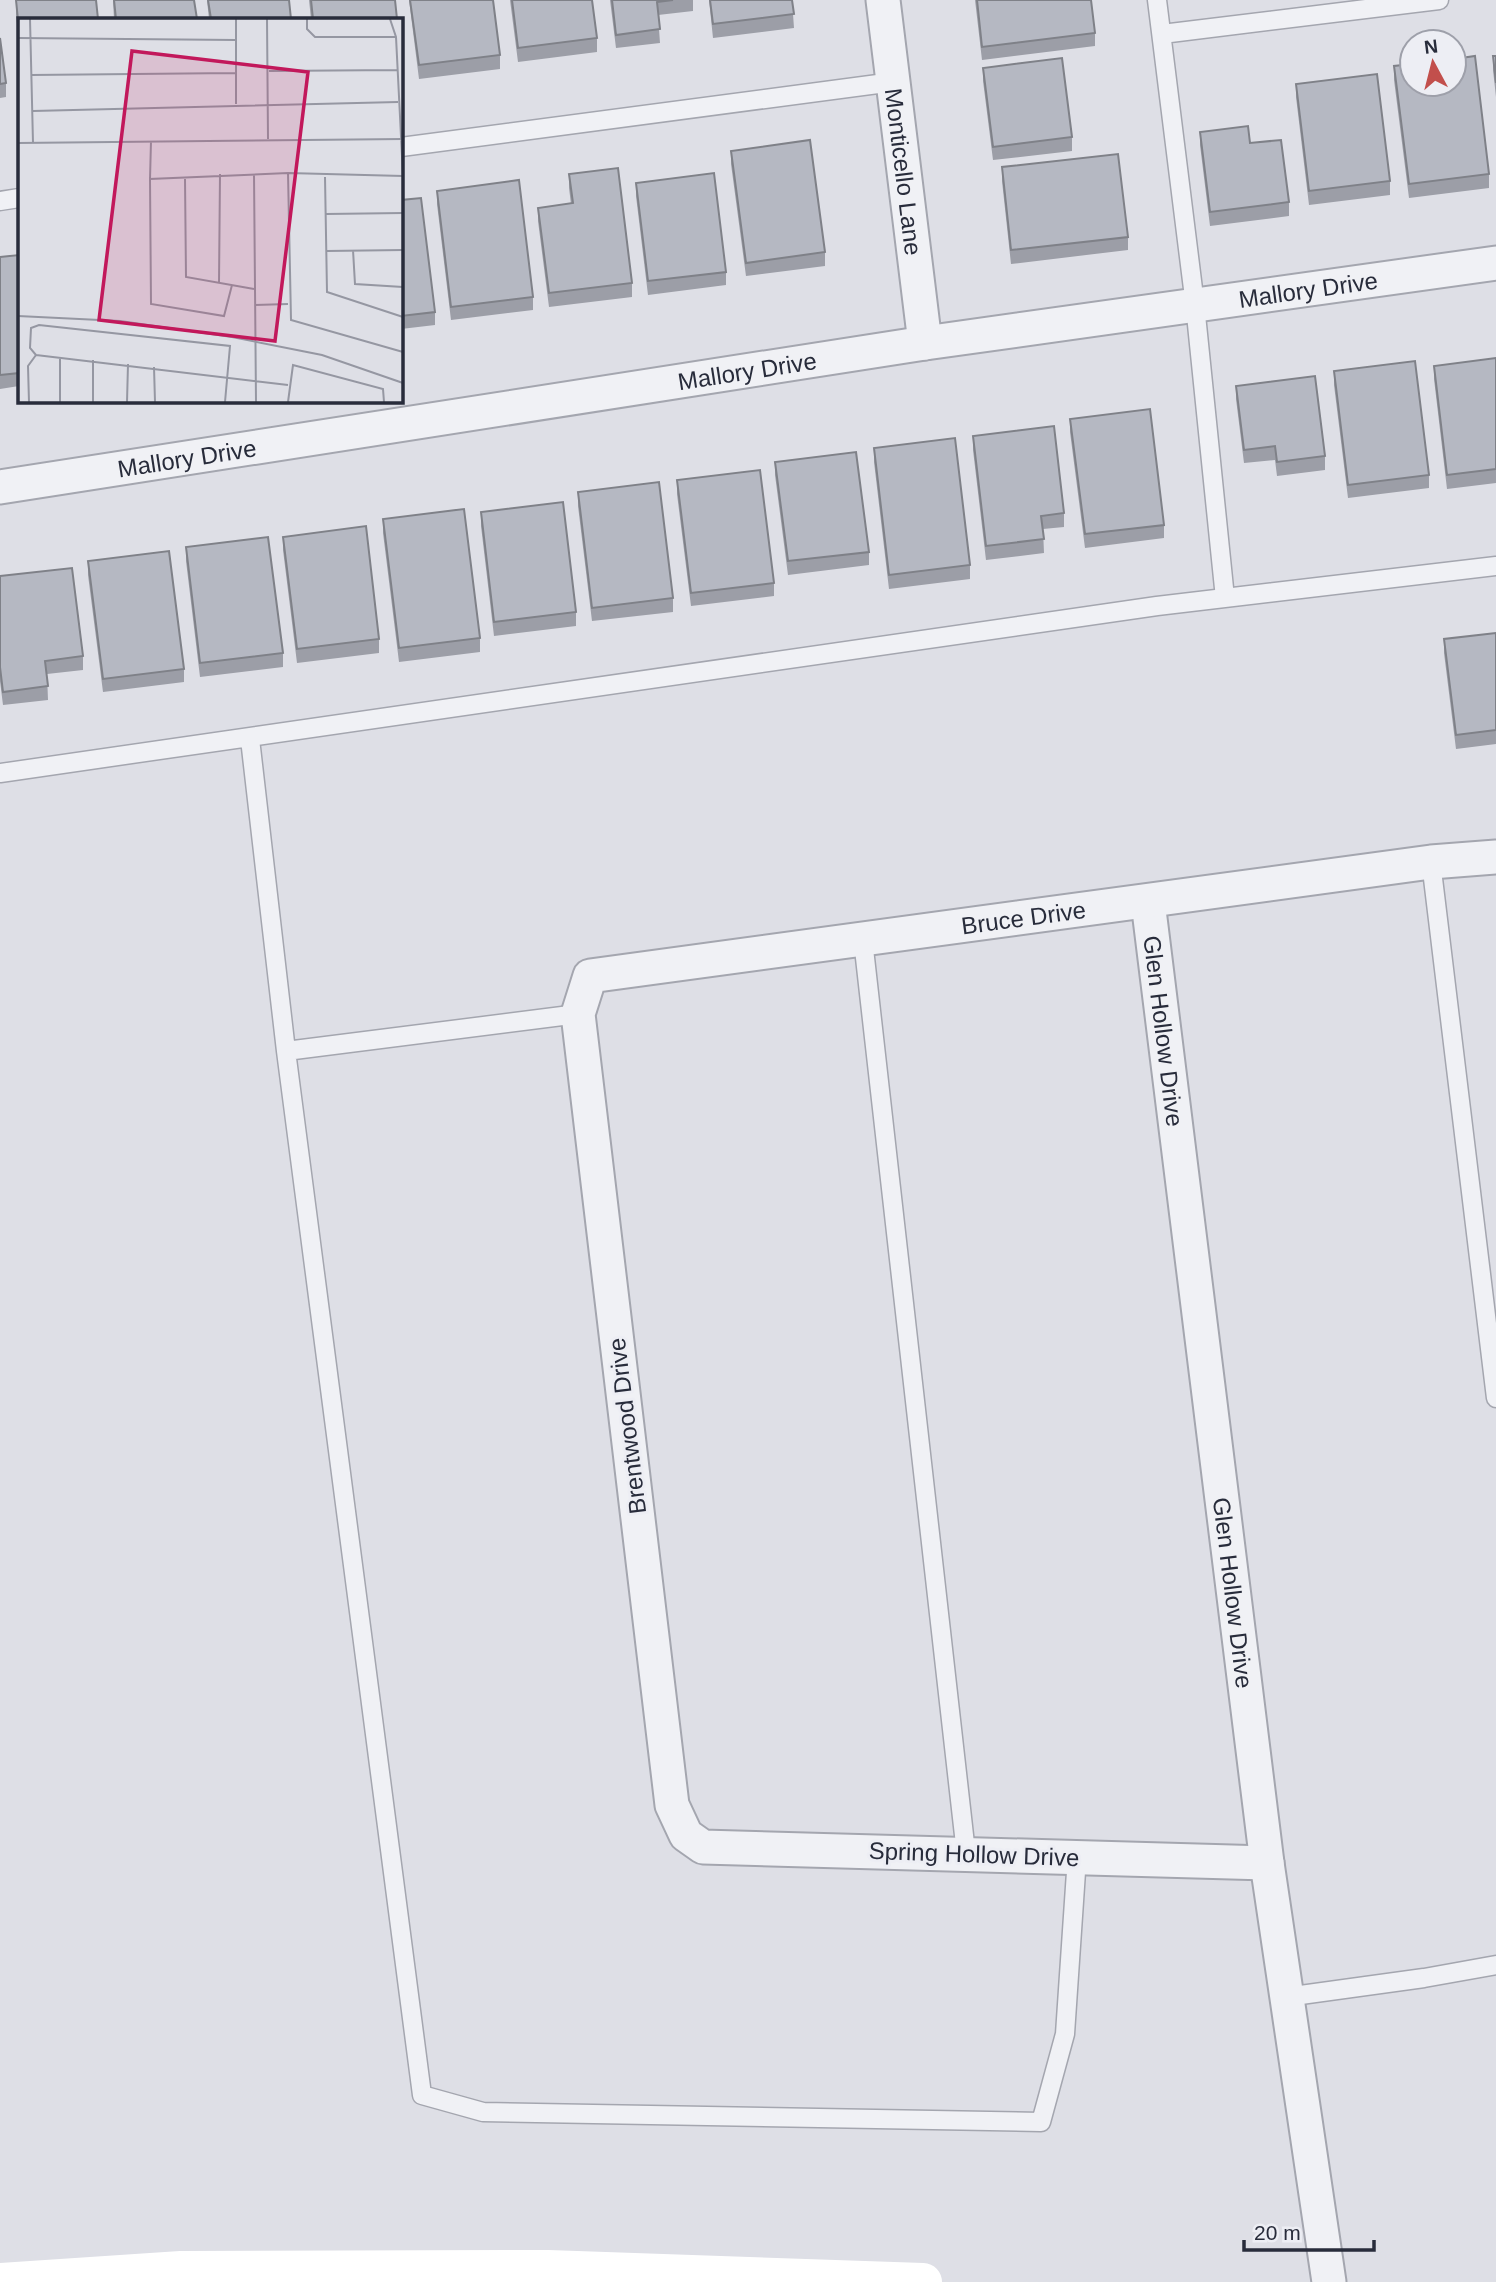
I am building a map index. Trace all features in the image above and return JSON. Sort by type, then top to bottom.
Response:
[{"type":"street","name":"Monticello Lane","points":[[883,0],[925,342]]},
{"type":"street","name":"Mallory Drive","points":[[0,487],[925,342],[1496,263]]},
{"type":"street","name":"Bruce Drive","points":[[578,1014],[590,976],[1431,862],[1496,858]]},
{"type":"street","name":"Glen Hollow Drive","points":[[1148,902],[1267,1863],[1329,2282]]},
{"type":"street","name":"Brentwood Drive","points":[[578,1014],[672,1805],[686,1835]]},
{"type":"street","name":"Spring Hollow Drive","points":[[686,1835],[703,1847],[1267,1863]]},
{"type":"street","points":[[0,2282],[180,2270],[548,2269],[923,2282]]},
{"type":"lane","points":[[1157,0],[1195,305],[1225,598]]},
{"type":"lane","points":[[1162,34],[1438,0]]},
{"type":"lane","points":[[402,147],[892,82]]},
{"type":"lane","points":[[0,201],[18,198]]},
{"type":"lane","points":[[0,773],[1225,598],[1496,566]]},
{"type":"lane","points":[[250,739],[286,1051],[422,2095],[483,2112],[1041,2122],[1065,2034],[1077,1857]]},
{"type":"lane","points":[[1431,862],[1496,1398]]},
{"type":"lane","points":[[863,940],[965,1853]]},
{"type":"lane","points":[[286,1051],[578,1014]]},
{"type":"lane","points":[[1286,1997],[1496,1965]]},
{"type":"building","points":[[16,0],[96,0],[98,18],[18,20]]},
{"type":"building","points":[[114,0],[194,0],[197,18],[116,18]]},
{"type":"building","points":[[208,0],[289,0],[291,18],[211,18]]},
{"type":"building","points":[[311,0],[395,0],[397,18],[313,18]]},
{"type":"building","points":[[410,0],[493,0],[500,55],[419,65]]},
{"type":"building","points":[[512,0],[592,0],[597,38],[518,48]]},
{"type":"building","points":[[612,0],[673,0],[657,2],[660,29],[616,35]]},
{"type":"building","points":[[710,0],[792,0],[794,14],[713,24]]},
{"type":"building","points":[[977,0],[1091,0],[1095,33],[982,47]]},
{"type":"building","points":[[0,38],[6,83],[0,84]]},
{"type":"building","points":[[1475,56],[1489,174],[1409,184],[1398,98],[1468,98],[1468,57]]},
{"type":"building","points":[[1493,56],[1496,56],[1496,83]]},
{"type":"building","points":[[1062,58],[1072,137],[993,147],[983,68]]},
{"type":"building","points":[[1394,66],[1398,66],[1398,97]]},
{"type":"building","points":[[1377,74],[1390,181],[1309,191],[1296,84]]},
{"type":"building","points":[[1248,126],[1250,143],[1281,140],[1289,202],[1210,212],[1200,132]]},
{"type":"building","points":[[810,140],[825,252],[746,263],[731,151]]},
{"type":"building","points":[[1118,154],[1128,237],[1011,250],[1002,167]]},
{"type":"building","points":[[618,168],[632,283],[549,293],[538,208],[573,203],[569,174]]},
{"type":"building","points":[[714,173],[726,272],[648,281],[636,183]]},
{"type":"building","points":[[519,180],[533,297],[451,307],[437,191]]},
{"type":"building","points":[[421,198],[435,312],[402,316],[402,200]]},
{"type":"building","points":[[18,255],[18,373],[0,375],[0,257]]},
{"type":"building","points":[[1496,358],[1496,469],[1447,475],[1434,366]]},
{"type":"building","points":[[1415,361],[1429,475],[1348,485],[1334,371]]},
{"type":"building","points":[[1315,376],[1325,456],[1277,462],[1275,446],[1244,450],[1236,386]]},
{"type":"building","points":[[1150,409],[1164,525],[1085,534],[1070,419]]},
{"type":"building","points":[[1054,426],[1064,513],[1041,516],[1044,539],[986,546],[973,436]]},
{"type":"building","points":[[955,438],[970,565],[889,575],[874,448]]},
{"type":"building","points":[[856,452],[869,552],[788,561],[775,462]]},
{"type":"building","points":[[760,470],[774,583],[691,593],[677,480]]},
{"type":"building","points":[[659,482],[673,598],[592,608],[578,492]]},
{"type":"building","points":[[563,502],[576,612],[494,622],[481,512]]},
{"type":"building","points":[[464,509],[480,638],[399,648],[383,519]]},
{"type":"building","points":[[366,526],[379,639],[297,649],[283,537]]},
{"type":"building","points":[[268,537],[283,653],[200,663],[186,547]]},
{"type":"building","points":[[169,551],[184,669],[103,679],[88,561]]},
{"type":"building","points":[[72,568],[83,656],[45,661],[48,686],[3,692],[0,667],[0,576]]},
{"type":"building","points":[[1496,633],[1496,730],[1456,735],[1444,639]]}]
